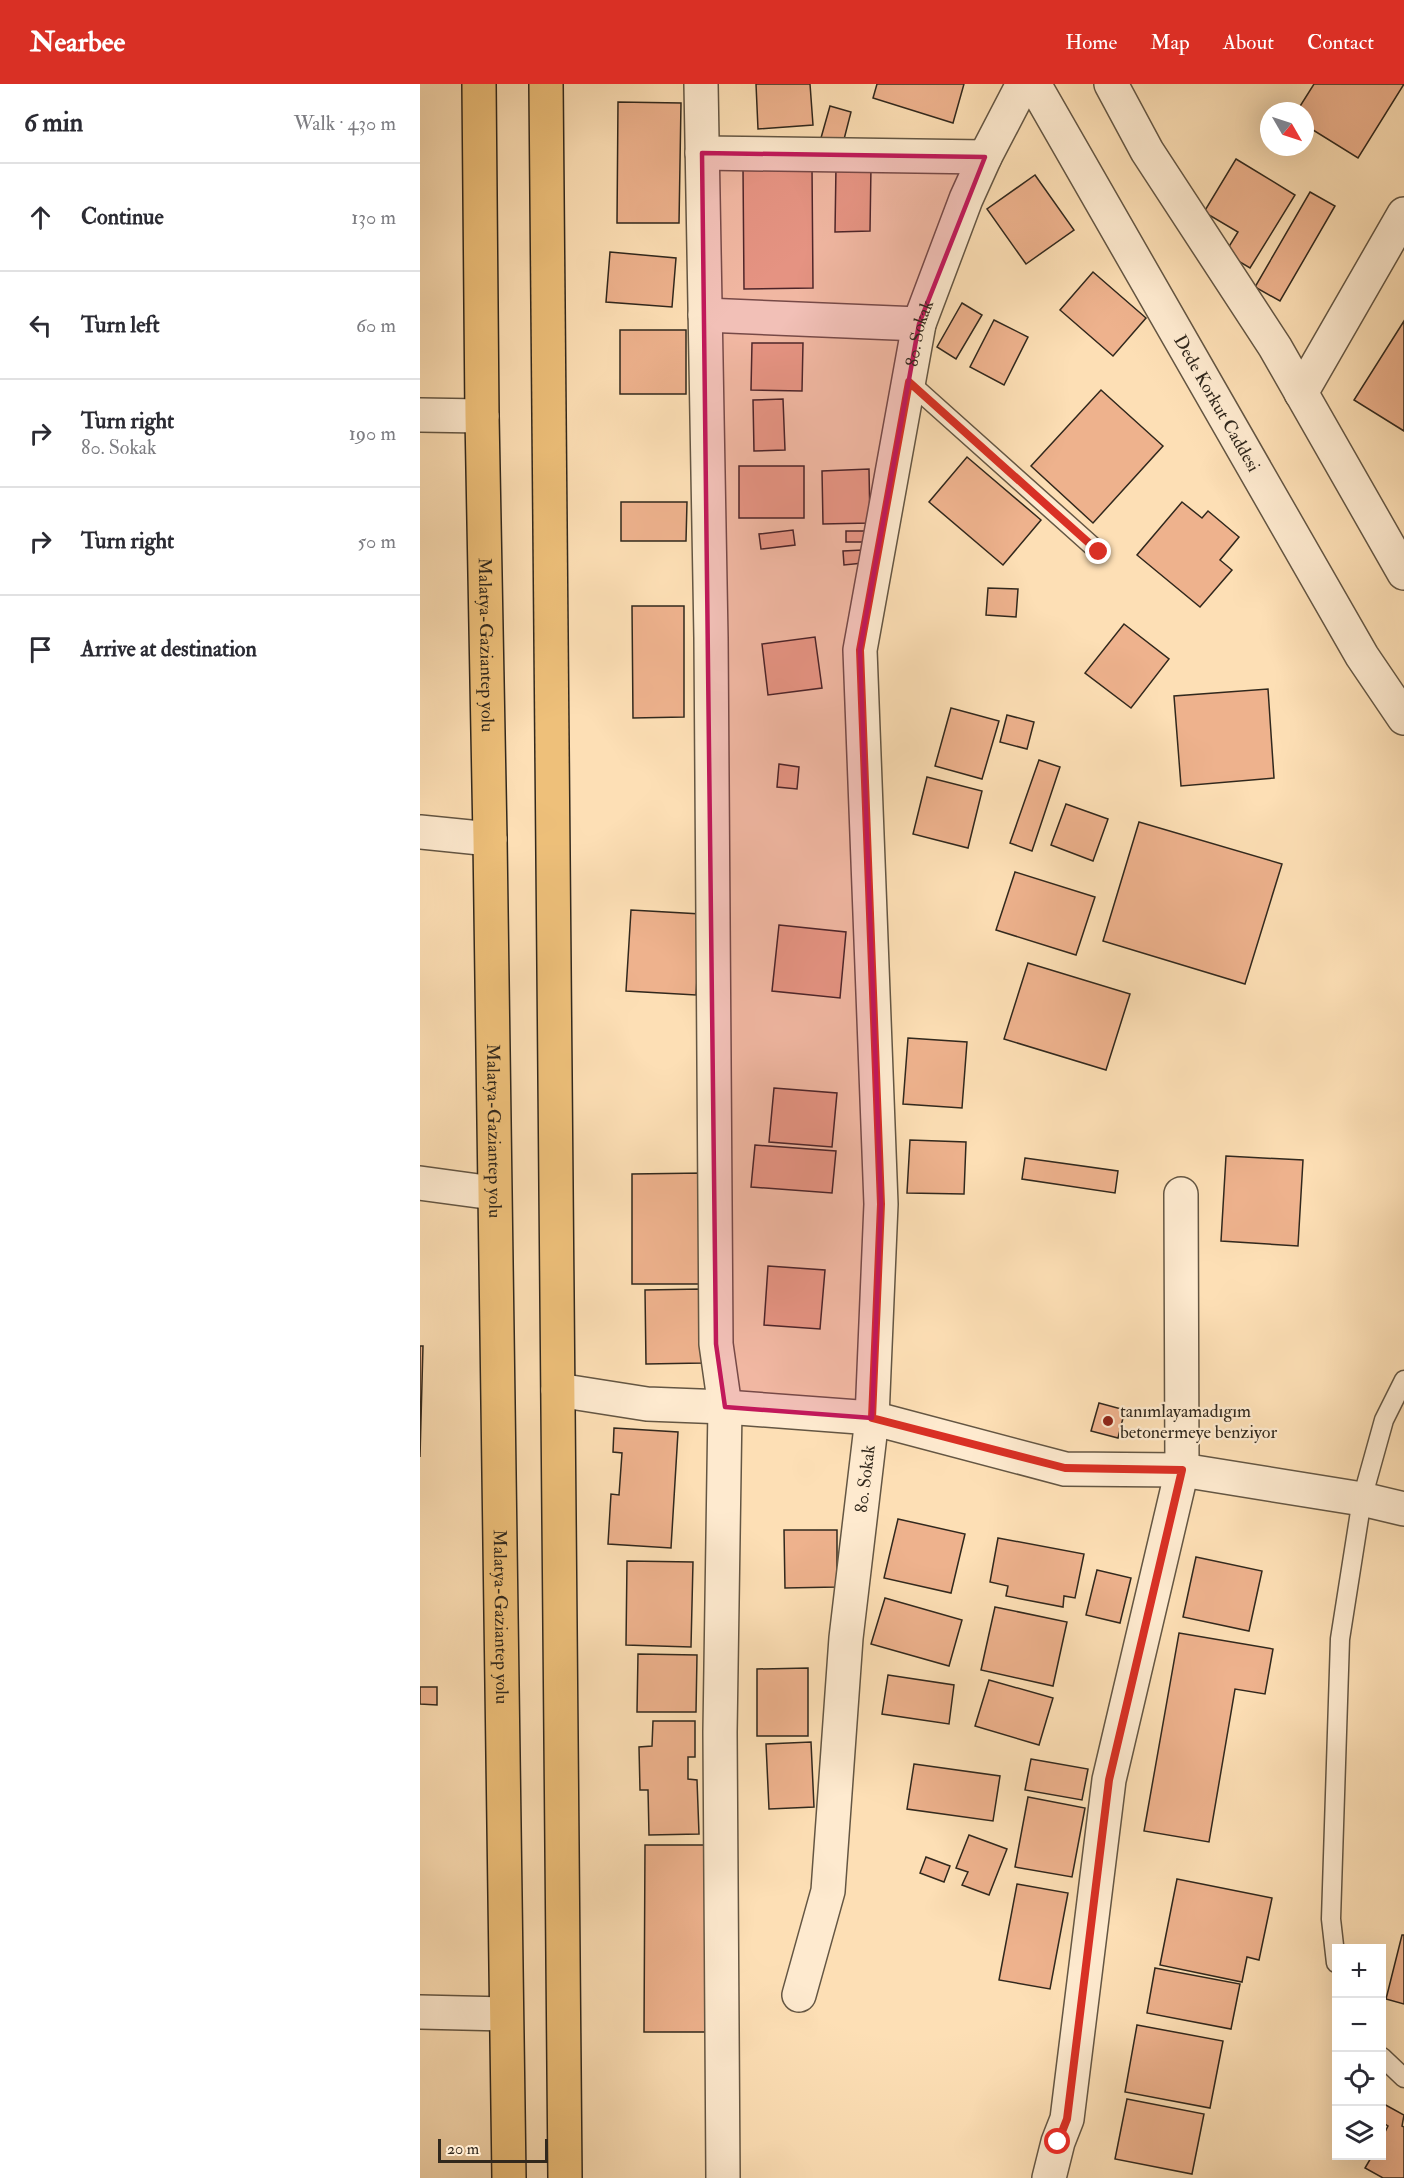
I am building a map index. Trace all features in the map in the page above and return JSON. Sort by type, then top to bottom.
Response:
[{"type":"highway","name":"Malatya-Gaziantep yolu","points":[[479,84],[493,1193],[509,2178]]},
{"type":"highway","points":[[546,84],[565,2178]]},
{"type":"street","points":[[701,84],[711,638],[716,1344],[725,1407],[720,1732],[723,2178]]},
{"type":"street","name":"80. Sokak","points":[[798,1995],[828,1891],[846,1638],[872,1418],[881,1204],[860,650],[919,324],[966,198],[1023,84]]},
{"type":"street","name":"Dede Korkut Caddesi","points":[[1034,84],[1362,656],[1404,718]]},
{"type":"street","points":[[1111,84],[1147,151],[1275,347],[1404,573]]},
{"type":"street","points":[[702,153],[985,157]]},
{"type":"street","points":[[1301,393],[1404,214]]},
{"type":"street","points":[[705,315],[919,324]]},
{"type":"street","points":[[420,415],[482,416]]},
{"type":"street","points":[[420,832],[490,839]]},
{"type":"street","points":[[420,1183],[493,1193]]},
{"type":"street","points":[[1049,2178],[1058,2142],[1067,2119],[1109,1780],[1182,1470],[1181,1194]]},
{"type":"street","points":[[558,1390],[647,1404],[725,1407],[872,1418],[1065,1468],[1182,1470],[1362,1499],[1404,1509]]},
{"type":"street","points":[[420,2012],[506,2014]]},
{"type":"lane","points":[[909,382],[1099,552]]},
{"type":"lane","points":[[1334,1944],[1331,1919],[1340,1639],[1362,1499],[1384,1420],[1404,1380]]},
{"type":"lane","points":[[1386,2061],[1404,2078]]},
{"type":"highlighted area","points":[[702,153],[985,157],[919,324],[860,650],[881,1204],[872,1418],[725,1407],[716,1344]]},
{"type":"building","points":[[756,84],[810,84],[813,125],[758,129]]},
{"type":"building","points":[[877,84],[964,84],[953,123],[873,98]]},
{"type":"building","points":[[1314,84],[1404,84],[1358,158],[1314,131],[1314,102],[1303,102]]},
{"type":"building","points":[[618,102],[681,103],[679,223],[617,223]]},
{"type":"building","points":[[830,106],[851,112],[841,151],[819,145]]},
{"type":"building","points":[[1236,159],[1295,195],[1250,268],[1225,253],[1238,232],[1204,212]]},
{"type":"building","points":[[836,166],[871,166],[870,231],[835,232]]},
{"type":"building","points":[[812,167],[813,288],[744,289],[743,168]]},
{"type":"building","points":[[1035,175],[1074,230],[1026,264],[987,209]]},
{"type":"building","points":[[1310,192],[1335,206],[1280,301],[1255,287]]},
{"type":"building","points":[[610,252],[676,258],[672,307],[606,302]]},
{"type":"building","points":[[1093,272],[1146,318],[1113,356],[1060,310]]},
{"type":"building","points":[[962,303],[982,315],[956,359],[937,347]]},
{"type":"building","points":[[994,320],[1028,337],[1004,385],[970,367]]},
{"type":"building","points":[[1404,321],[1404,431],[1354,400]]},
{"type":"building","points":[[620,330],[686,330],[686,394],[620,394]]},
{"type":"building","points":[[752,343],[803,343],[802,391],[751,390]]},
{"type":"building","points":[[1101,390],[1163,446],[1093,523],[1031,466]]},
{"type":"building","points":[[783,399],[785,450],[754,451],[753,400]]},
{"type":"building","points":[[967,457],[1041,520],[1003,565],[929,502]]},
{"type":"building","points":[[739,466],[804,466],[804,518],[739,518]]},
{"type":"building","points":[[869,469],[870,523],[823,524],[822,471]]},
{"type":"building","points":[[621,502],[687,502],[686,541],[621,541]]},
{"type":"building","points":[[1182,502],[1202,518],[1208,511],[1239,537],[1220,560],[1232,570],[1200,607],[1137,555]]},
{"type":"building","points":[[793,530],[795,545],[761,549],[759,534]]},
{"type":"building","points":[[846,531],[870,531],[869,542],[846,542]]},
{"type":"building","points":[[863,550],[863,563],[844,565],[843,551]]},
{"type":"building","points":[[988,588],[1018,589],[1016,617],[986,615]]},
{"type":"building","points":[[632,606],[684,606],[684,717],[633,718]]},
{"type":"building","points":[[1124,624],[1169,659],[1131,708],[1085,673]]},
{"type":"building","points":[[815,637],[822,688],[768,695],[762,644]]},
{"type":"building","points":[[1268,689],[1274,778],[1181,786],[1174,696]]},
{"type":"building","points":[[951,708],[999,721],[982,779],[935,766]]},
{"type":"building","points":[[1007,715],[1034,722],[1027,749],[1000,742]]},
{"type":"building","points":[[1039,760],[1060,767],[1032,851],[1010,843]]},
{"type":"building","points":[[779,764],[799,767],[797,789],[777,787]]},
{"type":"building","points":[[927,777],[982,791],[968,848],[913,834]]},
{"type":"building","points":[[1066,804],[1108,819],[1093,861],[1051,845]]},
{"type":"building","points":[[1139,822],[1282,864],[1245,984],[1103,941]]},
{"type":"building","points":[[1015,872],[1095,897],[1076,955],[996,930]]},
{"type":"building","points":[[631,910],[701,914],[696,995],[626,991]]},
{"type":"building","points":[[779,925],[846,932],[840,998],[772,991]]},
{"type":"building","points":[[1028,963],[1130,994],[1106,1070],[1004,1039]]},
{"type":"building","points":[[908,1038],[967,1042],[962,1108],[903,1104]]},
{"type":"building","points":[[774,1088],[837,1093],[832,1147],[769,1142]]},
{"type":"building","points":[[910,1140],[966,1142],[964,1194],[907,1193]]},
{"type":"building","points":[[755,1145],[836,1151],[832,1193],[751,1187]]},
{"type":"building","points":[[1226,1156],[1303,1160],[1298,1246],[1221,1241]]},
{"type":"building","points":[[1025,1158],[1118,1171],[1115,1193],[1022,1179]]},
{"type":"building","points":[[703,1173],[703,1284],[632,1284],[632,1174]]},
{"type":"building","points":[[768,1266],[825,1270],[820,1329],[764,1325]]},
{"type":"building","points":[[702,1289],[703,1363],[646,1364],[645,1290]]},
{"type":"building","points":[[420,1346],[423,1346],[420,1457]]},
{"type":"building","name":"tanımlayamadıgım betonermeye benziyor","points":[[1099,1403],[1125,1410],[1118,1438],[1091,1431]]},
{"type":"building","points":[[614,1428],[678,1432],[671,1548],[608,1544],[611,1494],[619,1495],[622,1453],[613,1452]]},
{"type":"building","points":[[898,1519],[965,1534],[951,1593],[884,1578]]},
{"type":"building","points":[[784,1530],[837,1530],[837,1587],[785,1588]]},
{"type":"building","points":[[998,1538],[1084,1554],[1075,1598],[1064,1596],[1063,1607],[1006,1596],[1008,1586],[990,1582]]},
{"type":"building","points":[[1196,1557],[1262,1571],[1249,1631],[1183,1617]]},
{"type":"building","points":[[627,1561],[693,1562],[691,1647],[626,1645]]},
{"type":"building","points":[[1097,1570],[1131,1578],[1120,1623],[1086,1615]]},
{"type":"building","points":[[885,1598],[962,1620],[949,1666],[871,1644]]},
{"type":"building","points":[[995,1607],[1067,1622],[1053,1686],[981,1670]]},
{"type":"building","points":[[1179,1633],[1273,1649],[1265,1694],[1235,1689],[1209,1842],[1144,1831]]},
{"type":"building","points":[[638,1654],[697,1655],[696,1712],[637,1712]]},
{"type":"building","points":[[808,1668],[808,1736],[757,1736],[757,1669]]},
{"type":"building","points":[[888,1675],[954,1685],[949,1724],[882,1714]]},
{"type":"building","points":[[989,1680],[1053,1698],[1039,1745],[975,1726]]},
{"type":"building","points":[[420,1687],[437,1687],[437,1705],[420,1704]]},
{"type":"building","points":[[653,1721],[695,1721],[695,1757],[688,1757],[688,1779],[697,1780],[699,1834],[649,1835],[648,1790],[640,1790],[639,1747],[652,1746]]},
{"type":"building","points":[[811,1742],[814,1807],[769,1809],[766,1744]]},
{"type":"building","points":[[1031,1759],[1088,1769],[1082,1800],[1025,1790]]},
{"type":"building","points":[[914,1764],[1000,1776],[993,1821],[907,1809]]},
{"type":"building","points":[[1028,1797],[1085,1808],[1072,1877],[1015,1867]]},
{"type":"building","points":[[969,1835],[1007,1849],[989,1895],[962,1885],[968,1872],[956,1868]]},
{"type":"building","points":[[645,1845],[708,1845],[707,2032],[644,2032]]},
{"type":"building","points":[[926,1857],[950,1866],[944,1882],[920,1873]]},
{"type":"building","points":[[1177,1879],[1272,1898],[1259,1960],[1247,1957],[1242,1982],[1160,1965]]},
{"type":"building","points":[[1017,1884],[1068,1893],[1050,1989],[999,1980]]},
{"type":"building","points":[[1402,1935],[1404,1935],[1404,2004],[1386,1999]]},
{"type":"building","points":[[1155,1968],[1240,1984],[1231,2029],[1147,2013]]},
{"type":"building","points":[[1137,2025],[1223,2041],[1210,2108],[1125,2092]]},
{"type":"building","points":[[1127,2099],[1204,2114],[1192,2174],[1115,2159]]},
{"type":"building","points":[[1386,2105],[1404,2115],[1402,2126],[1404,2127],[1404,2178],[1383,2178],[1365,2168],[1370,2160],[1386,2160],[1388,2126],[1386,2125]]},
{"type":"place","name":"tanımlayamadıgım betonermeye benziyor","points":[[1108,1421]]},
{"type":"route","points":[[1058,2142],[1067,2119],[1109,1780],[1182,1470],[1065,1468],[872,1418],[881,1204],[860,650],[909,382],[1099,552]]}]
